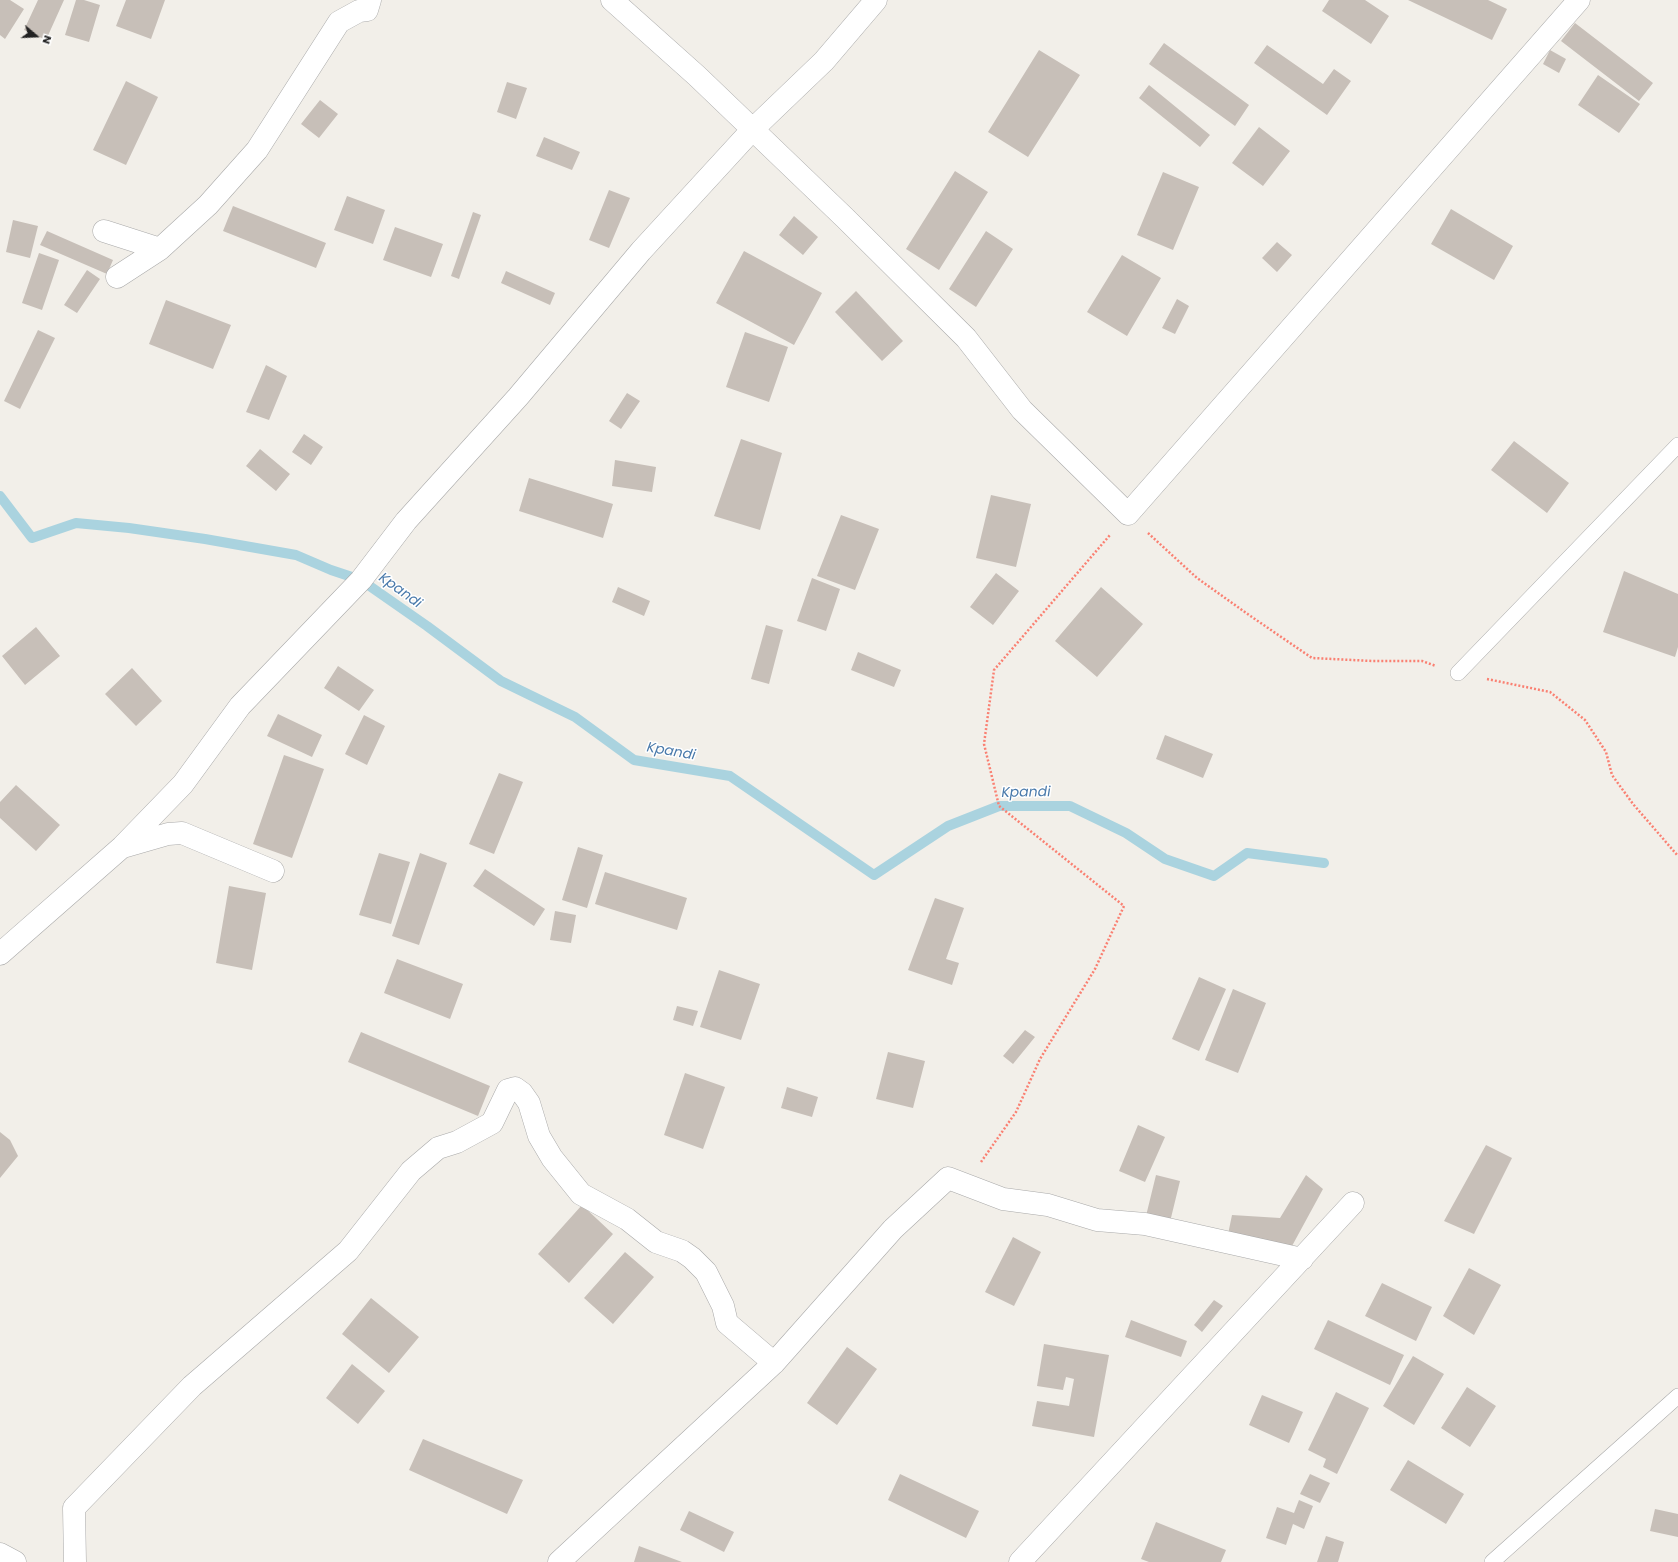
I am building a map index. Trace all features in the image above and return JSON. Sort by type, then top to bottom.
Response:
[{"type":"street","points":[[117,277],[160,249],[208,205],[257,150],[339,22],[359,11],[367,10],[370,0]]},
{"type":"street","points":[[612,0],[697,76],[845,218],[966,338],[1022,410],[1128,514],[1579,0]]},
{"type":"street","points":[[0,954],[122,847],[184,784],[240,706],[361,580],[406,521],[518,397],[641,251],[752,130],[824,61],[876,0]]},
{"type":"street","points":[[104,231],[160,249]]},
{"type":"street","points":[[122,847],[168,834],[182,833],[273,871]]},
{"type":"street","points":[[75,1562],[74,1508],[192,1386],[348,1251],[411,1171],[438,1148],[457,1142],[492,1123],[508,1090],[515,1088],[522,1093],[529,1103],[539,1136],[552,1158],[581,1194],[627,1219],[656,1242],[682,1251],[692,1258],[706,1272],[724,1306],[727,1322],[774,1363]]},
{"type":"street","points":[[559,1562],[774,1363],[893,1229],[948,1178],[966,1183],[1003,1198],[1048,1205],[1097,1220],[1145,1224],[1302,1258]]},
{"type":"street","points":[[1020,1562],[1353,1203]]},
{"type":"street","points":[[0,1554],[15,1562]]},
{"type":"lane","points":[[1458,673],[1678,445]]},
{"type":"lane","points":[[1492,1562],[1678,1396]]},
{"type":"path","points":[[966,1183],[1016,1112],[1040,1059],[1095,969],[1124,906],[999,806],[984,744],[994,670],[1128,514],[1197,578],[1249,616],[1312,658],[1372,661],[1422,661],[1458,673],[1550,692],[1586,720],[1606,752],[1612,775],[1633,804],[1678,856]]},
{"type":"building","points":[[0,0],[10,0],[24,9],[5,39],[0,35]]},
{"type":"building","points":[[38,0],[64,0],[46,40],[24,30]]},
{"type":"building","points":[[76,0],[84,0],[100,5],[89,42],[65,35]]},
{"type":"building","points":[[126,0],[165,0],[151,39],[116,26]]},
{"type":"building","points":[[1329,0],[1365,0],[1389,16],[1371,44],[1322,11]]},
{"type":"building","points":[[1408,0],[1488,0],[1507,9],[1492,40]]},
{"type":"building","points":[[1575,23],[1653,83],[1639,101],[1561,41]]},
{"type":"building","points":[[1164,43],[1249,105],[1235,126],[1149,64]]},
{"type":"building","points":[[1267,45],[1323,84],[1334,69],[1351,81],[1327,115],[1254,63]]},
{"type":"building","points":[[1039,50],[1080,75],[1028,157],[988,132]]},
{"type":"building","points":[[1550,50],[1566,59],[1559,73],[1543,64]]},
{"type":"building","points":[[1598,75],[1640,104],[1619,133],[1578,105]]},
{"type":"building","points":[[126,81],[158,97],[126,165],[93,150]]},
{"type":"building","points":[[507,82],[527,88],[516,119],[497,112]]},
{"type":"building","points":[[1149,85],[1210,135],[1200,147],[1139,98]]},
{"type":"building","points":[[320,100],[338,114],[319,138],[301,124]]},
{"type":"building","points":[[1259,127],[1290,151],[1263,186],[1232,163]]},
{"type":"building","points":[[544,137],[580,152],[572,170],[536,156]]},
{"type":"building","points":[[955,171],[988,192],[939,270],[906,249]]},
{"type":"building","points":[[1163,172],[1199,187],[1173,250],[1137,235]]},
{"type":"building","points":[[609,190],[630,198],[609,248],[589,240]]},
{"type":"building","points":[[347,196],[385,210],[373,244],[334,230]]},
{"type":"building","points":[[233,206],[326,243],[316,268],[223,231]]},
{"type":"building","points":[[1451,209],[1513,246],[1494,280],[1431,244]]},
{"type":"building","points":[[473,212],[481,215],[459,279],[451,276]]},
{"type":"building","points":[[794,216],[818,237],[803,255],[779,235]]},
{"type":"building","points":[[13,220],[38,226],[30,258],[6,252]]},
{"type":"building","points":[[395,227],[443,244],[431,277],[383,260]]},
{"type":"building","points":[[47,231],[113,260],[107,274],[40,245]]},
{"type":"building","points":[[986,231],[1013,249],[976,307],[949,289]]},
{"type":"building","points":[[1277,242],[1292,255],[1277,272],[1262,258]]},
{"type":"building","points":[[744,251],[822,293],[794,345],[716,303]]},
{"type":"building","points":[[39,253],[59,260],[42,310],[22,303]]},
{"type":"building","points":[[1122,255],[1161,278],[1127,336],[1087,312]]},
{"type":"building","points":[[87,270],[100,279],[77,313],[64,305]]},
{"type":"building","points":[[506,271],[555,293],[550,305],[501,283]]},
{"type":"building","points":[[856,291],[903,341],[882,361],[835,312]]},
{"type":"building","points":[[1177,299],[1189,306],[1175,334],[1162,328]]},
{"type":"building","points":[[166,300],[231,325],[213,369],[149,344]]},
{"type":"building","points":[[38,330],[55,338],[20,409],[4,401]]},
{"type":"building","points":[[745,332],[788,347],[769,402],[726,387]]},
{"type":"building","points":[[266,365],[287,376],[269,420],[246,412]]},
{"type":"building","points":[[627,393],[640,401],[621,429],[609,421]]},
{"type":"building","points":[[304,434],[323,447],[311,465],[292,452]]},
{"type":"building","points":[[741,439],[782,453],[760,530],[714,516]]},
{"type":"building","points":[[1514,441],[1569,483],[1547,513],[1491,470]]},
{"type":"building","points":[[260,449],[290,474],[276,491],[246,466]]},
{"type":"building","points":[[615,460],[656,467],[652,492],[612,486]]},
{"type":"building","points":[[529,478],[613,504],[603,538],[519,511]]},
{"type":"building","points":[[991,495],[1031,504],[1016,567],[976,558]]},
{"type":"building","points":[[841,515],[879,529],[855,590],[817,576]]},
{"type":"building","points":[[1624,571],[1678,594],[1678,647],[1675,657],[1603,632]]},
{"type":"building","points":[[996,573],[1019,591],[993,625],[970,607]]},
{"type":"building","points":[[812,578],[840,589],[826,631],[797,621]]},
{"type":"building","points":[[618,587],[650,601],[644,616],[612,602]]},
{"type":"building","points":[[1101,587],[1143,624],[1097,677],[1055,641]]},
{"type":"building","points":[[766,625],[783,630],[769,684],[751,679]]},
{"type":"building","points":[[36,627],[60,656],[25,685],[2,656]]},
{"type":"building","points":[[858,652],[901,670],[894,687],[851,670]]},
{"type":"building","points":[[338,666],[374,690],[359,711],[324,688]]},
{"type":"building","points":[[132,668],[162,701],[136,726],[105,694]]},
{"type":"building","points":[[278,714],[322,735],[312,757],[267,736]]},
{"type":"building","points":[[364,715],[385,726],[367,765],[345,754]]},
{"type":"building","points":[[1165,735],[1213,754],[1203,778],[1156,759]]},
{"type":"building","points":[[284,755],[324,769],[292,858],[253,844]]},
{"type":"building","points":[[499,773],[523,782],[494,854],[469,844]]},
{"type":"building","points":[[16,785],[60,825],[36,851],[0,818],[0,802]]},
{"type":"building","points":[[578,847],[603,855],[587,908],[562,900]]},
{"type":"building","points":[[379,853],[410,862],[391,924],[359,915]]},
{"type":"building","points":[[420,853],[447,863],[419,945],[392,936]]},
{"type":"building","points":[[485,869],[545,909],[534,926],[473,886]]},
{"type":"building","points":[[605,872],[687,898],[677,930],[595,904]]},
{"type":"building","points":[[229,886],[266,893],[252,970],[216,963]]},
{"type":"building","points":[[935,898],[964,908],[946,959],[959,963],[952,985],[908,970]]},
{"type":"building","points":[[555,911],[576,915],[571,943],[550,940]]},
{"type":"building","points":[[397,959],[463,984],[450,1019],[384,993]]},
{"type":"building","points":[[719,970],[760,984],[741,1040],[700,1027]]},
{"type":"building","points":[[1199,977],[1226,989],[1199,1051],[1172,1039]]},
{"type":"building","points":[[1233,989],[1266,1003],[1238,1073],[1205,1060]]},
{"type":"building","points":[[677,1006],[698,1011],[693,1026],[673,1020]]},
{"type":"building","points":[[1025,1030],[1035,1037],[1013,1064],[1003,1056]]},
{"type":"building","points":[[361,1032],[490,1086],[478,1116],[348,1062]]},
{"type":"building","points":[[888,1052],[925,1061],[913,1108],[876,1099]]},
{"type":"building","points":[[685,1073],[725,1087],[703,1149],[664,1135]]},
{"type":"building","points":[[787,1087],[818,1097],[812,1117],[781,1108]]},
{"type":"building","points":[[1138,1125],[1165,1137],[1145,1182],[1119,1171]]},
{"type":"building","points":[[0,1132],[10,1140],[18,1156],[0,1178]]},
{"type":"building","points":[[1486,1145],[1512,1158],[1474,1234],[1444,1221]]},
{"type":"building","points":[[1156,1175],[1180,1181],[1169,1226],[1145,1220]]},
{"type":"building","points":[[1306,1175],[1323,1189],[1292,1246],[1227,1239],[1232,1215],[1280,1218]]},
{"type":"building","points":[[582,1205],[613,1234],[569,1283],[538,1254]]},
{"type":"building","points":[[1013,1237],[1041,1252],[1014,1306],[985,1292]]},
{"type":"building","points":[[625,1252],[654,1277],[613,1324],[584,1298]]},
{"type":"building","points":[[1469,1268],[1501,1285],[1474,1335],[1443,1316]]},
{"type":"building","points":[[1382,1283],[1432,1307],[1416,1341],[1365,1316]]},
{"type":"building","points":[[371,1298],[419,1337],[389,1373],[342,1334]]},
{"type":"building","points":[[1214,1300],[1223,1306],[1202,1332],[1194,1325]]},
{"type":"building","points":[[1131,1320],[1187,1341],[1181,1357],[1125,1337]]},
{"type":"building","points":[[1328,1320],[1404,1355],[1390,1385],[1314,1349]]},
{"type":"building","points":[[1044,1344],[1109,1355],[1094,1437],[1032,1426],[1037,1401],[1069,1406],[1074,1379],[1066,1377],[1063,1390],[1037,1386]]},
{"type":"building","points":[[847,1347],[877,1369],[837,1425],[807,1403]]},
{"type":"building","points":[[1413,1356],[1444,1374],[1414,1425],[1383,1406]]},
{"type":"building","points":[[352,1364],[385,1391],[358,1424],[326,1398]]},
{"type":"building","points":[[1467,1387],[1496,1406],[1470,1447],[1441,1428]]},
{"type":"building","points":[[1336,1392],[1369,1408],[1337,1474],[1323,1467],[1326,1459],[1308,1450]]},
{"type":"building","points":[[1262,1395],[1303,1412],[1289,1443],[1249,1425]]},
{"type":"building","points":[[423,1439],[523,1480],[507,1514],[409,1470]]},
{"type":"building","points":[[1408,1460],[1464,1494],[1446,1524],[1390,1490]]},
{"type":"building","points":[[900,1474],[979,1511],[966,1538],[888,1500]]},
{"type":"building","points":[[1310,1474],[1330,1483],[1320,1503],[1300,1494]]},
{"type":"building","points":[[1299,1500],[1313,1506],[1304,1529],[1293,1524],[1286,1545],[1266,1538],[1277,1507],[1294,1513]]},
{"type":"building","points":[[1655,1509],[1678,1514],[1678,1537],[1650,1531]]},
{"type":"building","points":[[689,1511],[734,1532],[724,1552],[680,1530]]},
{"type":"building","points":[[1156,1522],[1226,1550],[1221,1562],[1149,1562],[1141,1559]]},
{"type":"building","points":[[1326,1536],[1344,1542],[1338,1562],[1317,1562]]},
{"type":"building","points":[[639,1546],[682,1562],[634,1562]]},
{"type":"waterway","name":"Kpandi","points":[[0,496],[32,538],[76,523],[129,528],[205,539],[296,555],[331,570],[361,580],[427,626],[501,681],[575,717],[634,760],[730,776],[874,875],[948,826],[999,806],[1070,806],[1126,833],[1165,859],[1214,876],[1247,853],[1324,863]]}]
